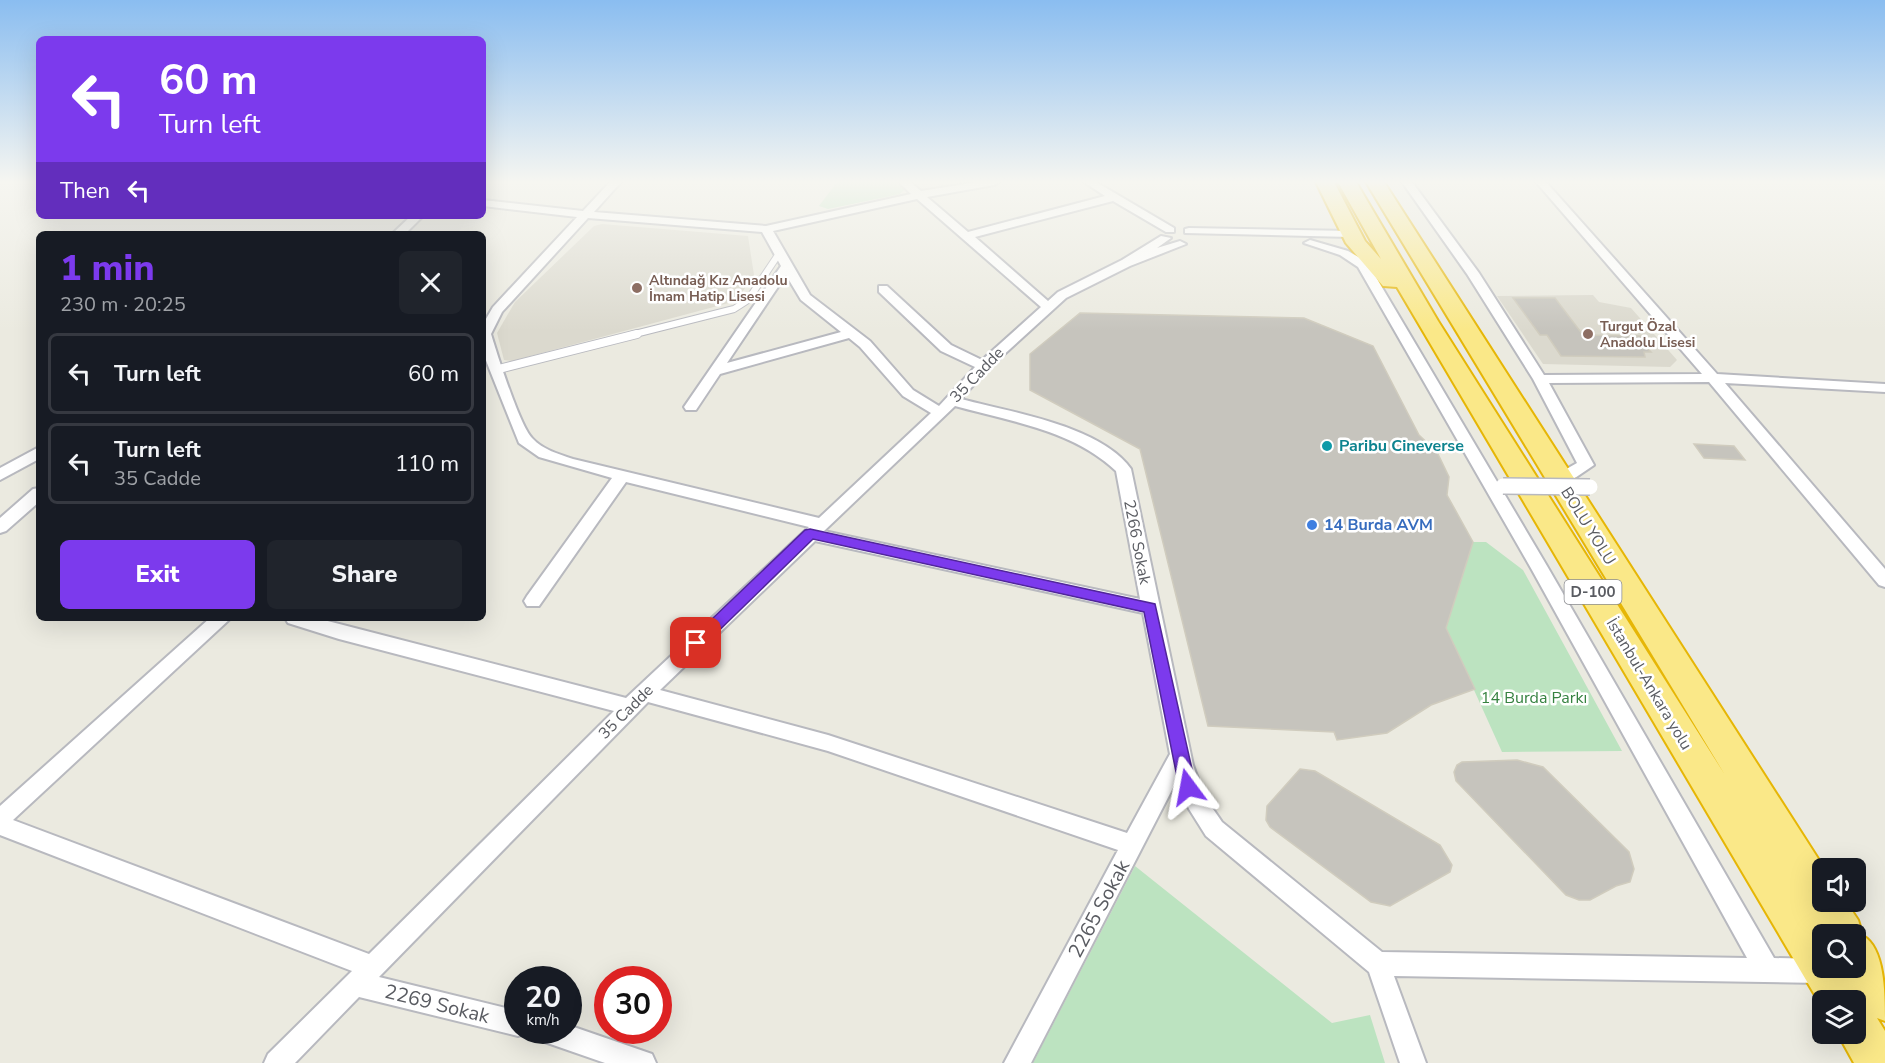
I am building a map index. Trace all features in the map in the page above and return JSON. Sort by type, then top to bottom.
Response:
[{"type":"highway","points":[[1350,232],[1353,238],[1427,321]]},
{"type":"highway","name":"İstanbul-Ankara yolu","points":[[1365,232],[1427,321],[1816,924]]},
{"type":"highway","name":"BOLU YOLU","points":[[1405,232],[1812,883]]},
{"type":"highway","points":[[1424,232],[1460,290],[1504,390]]},
{"type":"highway","points":[[1859,978],[1885,1000]]},
{"type":"highway","points":[[1866,1041],[1879,1063]]},
{"type":"street","points":[[486,330],[497,310],[570,232]]},
{"type":"street","name":"2266 Sokak","points":[[766,232],[782,261],[806,297],[865,344],[908,393],[946,407],[1073,436],[1102,449],[1115,458],[1123,469],[1180,754],[1188,787],[1198,809],[1214,829],[1378,964]]},
{"type":"street","points":[[961,232],[1048,307]]},
{"type":"street","points":[[966,236],[983,232]]},
{"type":"street","points":[[1165,232],[1180,244]]},
{"type":"street","points":[[1443,232],[1473,273],[1540,379],[1586,465],[1560,480]]},
{"type":"street","points":[[1584,232],[1713,378],[1885,581]]},
{"type":"street","points":[[1126,263],[1168,234],[1310,243],[1353,238]]},
{"type":"street","points":[[1126,263],[1180,244],[1192,236],[1353,238]]},
{"type":"street","points":[[1310,243],[1344,253],[1363,265],[1535,559],[1767,970]]},
{"type":"street","points":[[692,406],[782,261]]},
{"type":"street","name":"35 Cadde","points":[[277,1063],[637,700],[946,407],[983,366],[1062,295],[1126,263]]},
{"type":"street","points":[[883,289],[946,348],[983,366]]},
{"type":"street","points":[[715,371],[851,333]]},
{"type":"street","points":[[486,341],[495,370],[524,440],[544,454],[816,529],[1150,608]]},
{"type":"street","points":[[1540,379],[1713,378],[1885,388]]},
{"type":"street","points":[[0,475],[36,454]]},
{"type":"street","points":[[532,601],[622,476]]},
{"type":"street","points":[[1503,486],[1590,487]]},
{"type":"street","points":[[0,527],[36,496]]},
{"type":"street","points":[[0,819],[219,621]]},
{"type":"street","points":[[304,621],[339,632],[828,743],[1132,845]]},
{"type":"street","name":"2265 Sokak","points":[[1017,1063],[1180,754]]},
{"type":"street","name":"2269 Sokak","points":[[0,825],[364,975],[504,1020]]},
{"type":"street","points":[[1413,1063],[1378,964],[1767,970],[1812,965]]},
{"type":"street","points":[[582,1042],[643,1063]]},
{"type":"lane","points":[[495,370],[734,309],[747,300],[782,261]]},
{"type":"shaded area","name":"Altındağ Kız Anadolu İmam Hatip Lisesi","points":[[588,232],[695,232],[748,236],[754,275],[736,301],[512,361],[504,360],[497,333],[515,302]]},
{"type":"shaded area","name":"Turgut Özal Anadolu Lisesi","points":[[1593,295],[1599,302],[1631,308],[1677,360],[1670,367],[1543,364],[1497,296]]},
{"type":"green space","name":"14 Burda Parkı","points":[[1473,542],[1486,542],[1523,570],[1622,751],[1502,752],[1446,628]]},
{"type":"green space","points":[[1135,866],[1332,1023],[1370,1015],[1385,1063],[1033,1063]]},
{"type":"building","points":[[1513,298],[1555,298],[1583,335],[1643,336],[1654,349],[1648,349],[1651,352],[1644,352],[1645,357],[1561,356],[1547,335],[1540,335]]},
{"type":"building","name":"14 Burda AVM","points":[[1080,313],[1304,318],[1373,346],[1419,435],[1437,452],[1449,477],[1447,495],[1473,542],[1446,628],[1475,689],[1431,705],[1387,733],[1337,740],[1334,732],[1208,726],[1140,449],[1030,390],[1030,354]]},
{"type":"building","points":[[1694,444],[1734,446],[1745,460],[1704,458]]},
{"type":"building","points":[[1517,760],[1543,767],[1629,852],[1634,869],[1630,882],[1616,886],[1590,900],[1579,900],[1566,895],[1456,781],[1454,772],[1457,765],[1462,762]]},
{"type":"building","points":[[1300,769],[1315,771],[1440,845],[1452,865],[1450,872],[1390,906],[1371,902],[1270,827],[1266,820],[1267,806]]},
{"type":"place","name":"Altındağ Kız Anadolu İmam Hatip Lisesi","points":[[637,288]]},
{"type":"place","name":"Turgut Özal Anadolu Lisesi","points":[[1588,334]]},
{"type":"place","name":"Paribu Cineverse","points":[[1327,446]]},
{"type":"place","name":"14 Burda AVM","points":[[1312,525]]},
{"type":"route","points":[[696,643],[810,534],[1150,608],[1188,787]]}]
